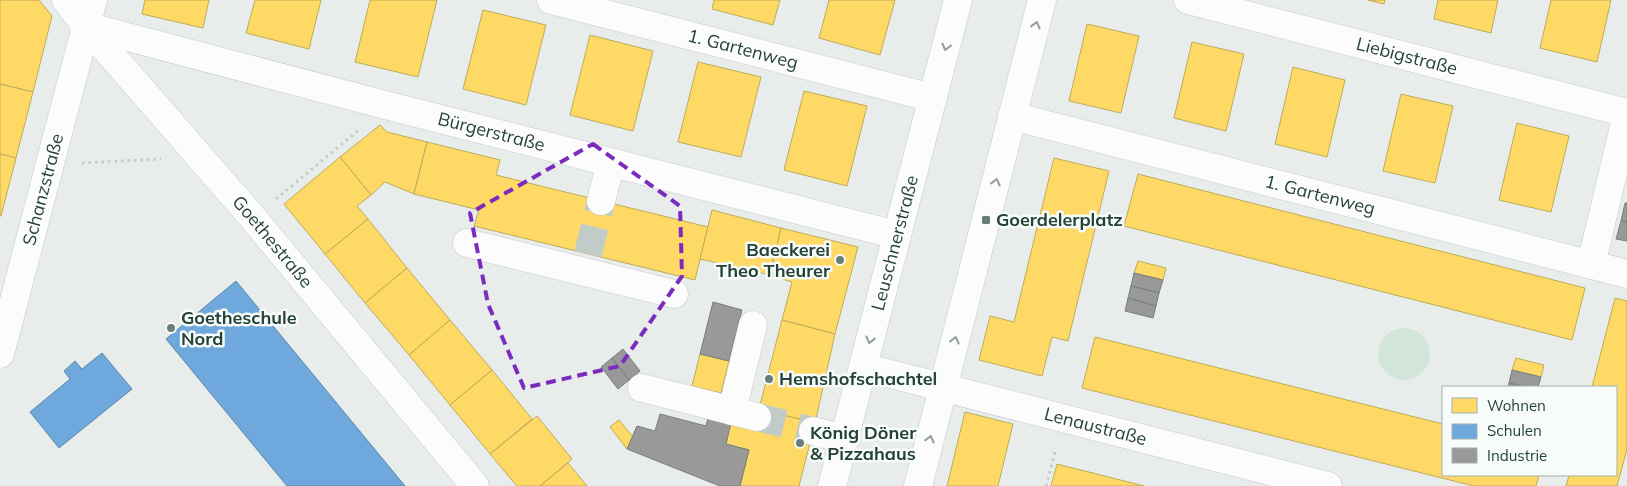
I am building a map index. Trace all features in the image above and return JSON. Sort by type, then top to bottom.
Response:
[{"type":"street","name":"Goethestraße","points":[[66,0],[86,26],[253,218],[475,486]]},
{"type":"street","name":"Schanzstraße","points":[[0,354],[93,0]]},
{"type":"street","name":"1. Gartenweg","points":[[551,0],[933,98]]},
{"type":"street","name":"Leuschnerstraße","points":[[832,486],[958,0]]},
{"type":"street","points":[[918,486],[1042,0]]},
{"type":"street","name":"Liebigstraße","points":[[1188,0],[1627,113]]},
{"type":"street","name":"Bürgerstraße","points":[[86,26],[389,106],[897,235]]},
{"type":"street","points":[[1591,265],[1627,113]]},
{"type":"street","name":"1. Gartenweg","points":[[1012,116],[1627,274]]},
{"type":"street","points":[[601,201],[611,162]]},
{"type":"street","points":[[467,243],[586,263],[674,294]]},
{"type":"street","points":[[642,388],[744,414],[753,325]]},
{"type":"street","name":"Lenaustraße","points":[[863,367],[1328,486]]},
{"type":"street","points":[[812,431],[845,439]]},
{"type":"path","points":[[253,218],[389,106]]},
{"type":"path","points":[[50,165],[201,158]]},
{"type":"path","points":[[1046,486],[1063,418]]},
{"type":"highlighted area","points":[[593,144],[680,206],[682,276],[620,366],[524,388],[488,304],[470,213]]},
{"type":"green space","points":[[1399,328],[1409,328],[1419,332],[1426,339],[1430,354],[1426,369],[1419,376],[1409,380],[1399,380],[1389,376],[1382,369],[1378,359],[1378,349],[1382,339],[1389,332]]},
{"type":"building: Wohnen","points":[[0,0],[39,0],[52,16],[33,92],[0,84]]},
{"type":"building: Wohnen","points":[[145,0],[209,0],[203,28],[142,14]]},
{"type":"building: Wohnen","points":[[255,0],[321,0],[309,49],[246,33]]},
{"type":"building: Wohnen","points":[[370,0],[437,0],[418,77],[355,62]]},
{"type":"building: Wohnen","points":[[714,0],[780,0],[773,25],[712,9]]},
{"type":"building: Wohnen","points":[[829,0],[895,0],[880,55],[819,38]]},
{"type":"building: Wohnen","points":[[1368,0],[1385,0],[1384,4]]},
{"type":"building: Wohnen","points":[[1438,0],[1498,0],[1491,33],[1434,19]]},
{"type":"building: Wohnen","points":[[1551,0],[1611,0],[1597,62],[1540,48]]},
{"type":"building: Wohnen","points":[[483,10],[546,25],[526,105],[463,89]]},
{"type":"building: Wohnen","points":[[1087,24],[1139,36],[1121,113],[1069,101]]},
{"type":"building: Wohnen","points":[[590,35],[653,51],[633,131],[570,115]]},
{"type":"building: Wohnen","points":[[1192,42],[1244,54],[1226,131],[1174,118]]},
{"type":"building: Wohnen","points":[[698,62],[761,77],[741,157],[678,142]]},
{"type":"building: Wohnen","points":[[1293,67],[1345,80],[1327,157],[1275,144]]},
{"type":"building: Wohnen","points":[[0,84],[33,92],[16,158],[0,154]]},
{"type":"building: Wohnen","points":[[804,91],[867,106],[847,186],[784,170]]},
{"type":"building: Wohnen","points":[[1401,94],[1453,106],[1435,183],[1383,171]]},
{"type":"building: Wohnen","points":[[1517,123],[1569,136],[1551,212],[1499,200]]},
{"type":"building: Wohnen","points":[[380,125],[387,132],[427,142],[414,194],[385,182],[371,195],[340,157]]},
{"type":"building: Wohnen","points":[[427,142],[500,160],[496,175],[708,227],[695,280],[474,226],[479,210],[414,194]]},
{"type":"building: Wohnen","points":[[0,154],[16,158],[1,216],[0,216]]},
{"type":"building: Wohnen","points":[[340,157],[371,195],[357,206],[368,219],[325,254],[284,204]]},
{"type":"building: Wohnen","points":[[1054,158],[1109,171],[1068,341],[1052,337],[1042,376],[979,360],[990,316],[1014,322]]},
{"type":"building: Wohnen","points":[[1138,174],[1585,288],[1572,340],[1124,226]]},
{"type":"building: Wohnen","points":[[712,210],[781,228],[770,275],[700,259]]},
{"type":"building: Wohnen","points":[[368,219],[407,268],[365,303],[325,254]]},
{"type":"building: Wohnen","points":[[781,228],[858,247],[835,334],[782,320],[792,282],[770,275]]},
{"type":"building: Wohnen","points":[[1138,261],[1166,268],[1163,280],[1134,273]]},
{"type":"building: Wohnen","points":[[407,268],[450,320],[409,355],[365,303]]},
{"type":"building: Wohnen","points":[[1615,298],[1627,301],[1627,449],[1617,486],[1566,486],[1569,476],[1617,476],[1617,386],[1592,386]]},
{"type":"building: Wohnen","points":[[450,320],[492,370],[450,405],[409,355]]},
{"type":"building: Wohnen","points":[[782,320],[835,334],[815,423],[759,409]]},
{"type":"building: Wohnen","points":[[1095,337],[1442,424],[1442,476],[1539,476],[1536,486],[1474,486],[1082,388]]},
{"type":"building: Wohnen","points":[[700,354],[729,361],[721,393],[692,386]]},
{"type":"building: Wohnen","points":[[1516,358],[1544,365],[1541,377],[1512,370]]},
{"type":"building: Wohnen","points":[[492,370],[532,419],[490,454],[450,405]]},
{"type":"building: Wohnen","points":[[759,409],[815,423],[799,486],[740,486],[749,450],[726,444],[732,418]]},
{"type":"building: Wohnen","points":[[965,412],[1013,424],[998,486],[947,486]]},
{"type":"building: Wohnen","points":[[537,416],[572,459],[540,486],[517,486],[490,454]]},
{"type":"building: Wohnen","points":[[619,420],[633,437],[627,449],[610,427]]},
{"type":"building: Wohnen","points":[[568,463],[587,486],[540,486]]},
{"type":"building: Wohnen","points":[[1057,464],[1144,486],[1051,486]]},
{"type":"building: Schulen","points":[[236,281],[405,486],[287,486],[166,339]]},
{"type":"building: Schulen","points":[[102,353],[132,389],[59,448],[30,412],[70,379],[64,371],[75,361],[82,369]]},
{"type":"building: Industrie","points":[[1625,203],[1627,203],[1627,222],[1621,221]]},
{"type":"building: Industrie","points":[[1621,221],[1627,222],[1627,241],[1616,239]]},
{"type":"building: Industrie","points":[[1134,273],[1163,280],[1159,293],[1131,286]]},
{"type":"building: Industrie","points":[[1131,286],[1159,293],[1156,306],[1128,298]]},
{"type":"building: Industrie","points":[[1128,298],[1156,306],[1153,318],[1125,311]]},
{"type":"building: Industrie","points":[[713,302],[742,310],[729,361],[700,354]]},
{"type":"building: Industrie","points":[[623,349],[640,371],[629,380],[612,358]]},
{"type":"building: Industrie","points":[[612,358],[629,380],[618,389],[601,367]]},
{"type":"building: Industrie","points":[[1512,370],[1541,377],[1538,386],[1522,386],[1509,383]]},
{"type":"building: Industrie","points":[[1509,383],[1522,386],[1508,386]]},
{"type":"building: Industrie","points":[[709,413],[732,418],[726,444],[749,450],[740,486],[720,486],[627,449],[637,426],[655,431],[660,414],[706,426]]},
{"type":"tunnel","points":[[588,254],[601,201]]},
{"type":"tunnel","points":[[757,417],[813,431]]},
{"type":"place","name":"Goerdelerplatz","points":[[986,220]]},
{"type":"place","name":"Baeckerei Theo Theurer","points":[[840,260]]},
{"type":"place","name":"Goetheschule Nord","points":[[171,328]]},
{"type":"place","name":"Hemshofschachtel","points":[[769,379]]},
{"type":"place","name":"König Döner & Pizzahaus","points":[[800,443]]}]
